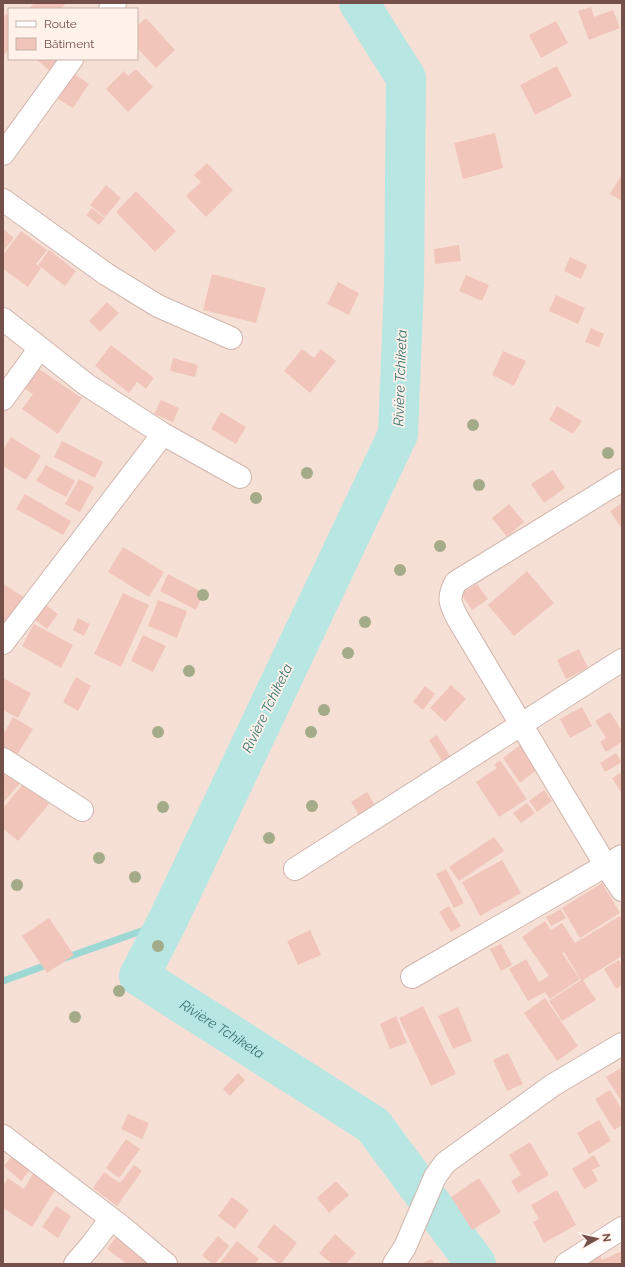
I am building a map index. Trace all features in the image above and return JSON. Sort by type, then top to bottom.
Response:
[{"type":"street","points":[[3,154],[71,60]]},
{"type":"street","points":[[3,200],[106,274],[158,306],[231,338]]},
{"type":"street","points":[[3,319],[87,384],[163,434],[240,477]]},
{"type":"street","points":[[3,399],[40,348]]},
{"type":"street","points":[[3,643],[163,434]]},
{"type":"street","points":[[622,480],[456,582],[452,589],[450,598],[451,606],[521,726],[568,801],[614,861],[622,890]]},
{"type":"street","points":[[295,869],[521,726],[622,660]]},
{"type":"street","points":[[3,759],[82,810]]},
{"type":"street","points":[[412,977],[614,861]]},
{"type":"street","points":[[394,1264],[405,1247],[435,1177],[445,1164],[553,1085],[622,1044]]},
{"type":"street","points":[[5,1142],[111,1219],[166,1264]]},
{"type":"street","points":[[75,1264],[111,1219]]},
{"type":"street","points":[[566,1264],[622,1228]]},
{"type":"shaded area","points":[[3,3],[622,3],[622,1264],[3,1264]]},
{"type":"building","points":[[34,3],[66,3],[62,8],[30,8]]},
{"type":"building","points":[[591,7],[594,17],[613,10],[620,28],[589,40],[578,11]]},
{"type":"building","points":[[6,14],[8,16],[8,50],[3,56],[3,18]]},
{"type":"building","points":[[146,18],[175,50],[156,68],[138,49],[138,25]]},
{"type":"building","points":[[556,21],[568,43],[541,58],[529,35]]},
{"type":"building","points":[[37,60],[58,60],[51,72]]},
{"type":"building","points":[[557,66],[572,96],[535,115],[520,85]]},
{"type":"building","points":[[136,69],[153,87],[128,112],[106,89],[124,71],[128,76]]},
{"type":"building","points":[[74,74],[89,84],[73,108],[58,99]]},
{"type":"building","points":[[495,133],[503,168],[463,179],[454,143]]},
{"type":"building","points":[[207,163],[233,190],[206,217],[186,196],[201,182],[194,175]]},
{"type":"building","points":[[622,174],[622,201],[610,194]]},
{"type":"building","points":[[106,185],[121,198],[105,217],[90,205]]},
{"type":"building","points":[[136,191],[176,231],[155,252],[116,212]]},
{"type":"building","points":[[92,208],[105,218],[99,225],[86,215]]},
{"type":"building","points":[[3,229],[14,238],[3,251]]},
{"type":"building","points":[[21,231],[47,250],[36,264],[41,268],[28,287],[3,269],[3,255]]},
{"type":"building","points":[[459,245],[461,261],[435,264],[434,249]]},
{"type":"building","points":[[49,250],[76,271],[65,286],[38,265]]},
{"type":"building","points":[[570,257],[587,265],[581,279],[564,271]]},
{"type":"building","points":[[212,274],[266,288],[256,323],[203,310]]},
{"type":"building","points":[[466,275],[489,285],[482,301],[459,291]]},
{"type":"building","points":[[338,282],[359,293],[349,315],[327,304]]},
{"type":"building","points":[[556,295],[585,308],[578,324],[549,311]]},
{"type":"building","points":[[107,302],[119,313],[100,332],[89,321]]},
{"type":"building","points":[[591,328],[604,334],[599,347],[585,342]]},
{"type":"building","points":[[111,345],[154,378],[146,389],[137,382],[129,393],[95,366]]},
{"type":"building","points":[[302,349],[314,358],[321,349],[336,361],[310,393],[284,371]]},
{"type":"building","points":[[503,351],[526,361],[514,386],[492,375]]},
{"type":"building","points":[[173,358],[198,365],[195,377],[170,371]]},
{"type":"building","points":[[39,369],[82,398],[58,434],[22,409],[33,394],[25,389]]},
{"type":"building","points":[[161,400],[179,408],[173,422],[154,414]]},
{"type":"building","points":[[557,406],[582,421],[573,434],[549,420]]},
{"type":"building","points":[[221,412],[246,427],[236,444],[211,429]]},
{"type":"building","points":[[11,437],[41,456],[26,480],[3,466],[3,450]]},
{"type":"building","points":[[62,441],[103,462],[95,478],[54,457]]},
{"type":"building","points":[[46,465],[75,481],[66,497],[36,481]]},
{"type":"building","points":[[553,470],[565,488],[544,503],[531,484]]},
{"type":"building","points":[[79,479],[94,487],[80,512],[65,504]]},
{"type":"building","points":[[25,494],[71,521],[63,535],[16,509]]},
{"type":"building","points":[[622,503],[622,529],[610,511]]},
{"type":"building","points":[[509,504],[524,522],[507,537],[492,518]]},
{"type":"building","points":[[123,547],[164,572],[149,597],[108,572]]},
{"type":"building","points":[[527,571],[554,603],[514,636],[488,605]]},
{"type":"building","points":[[168,574],[204,593],[196,610],[160,591]]},
{"type":"building","points":[[3,584],[24,597],[6,626],[3,623]]},
{"type":"building","points":[[477,584],[488,599],[472,610],[461,594]]},
{"type":"building","points":[[123,593],[149,605],[121,667],[94,654]]},
{"type":"building","points":[[158,600],[187,611],[177,638],[148,626]]},
{"type":"building","points":[[42,602],[58,614],[47,629],[32,618]]},
{"type":"building","points":[[78,618],[90,624],[84,636],[73,630]]},
{"type":"building","points":[[34,624],[73,645],[61,668],[22,646]]},
{"type":"building","points":[[143,635],[166,646],[153,672],[131,661]]},
{"type":"building","points":[[579,649],[588,668],[566,679],[557,660]]},
{"type":"building","points":[[76,677],[91,686],[78,711],[63,702]]},
{"type":"building","points":[[3,678],[31,693],[18,718],[3,710]]},
{"type":"building","points":[[451,685],[466,699],[445,722],[430,708]]},
{"type":"building","points":[[425,686],[435,694],[423,710],[413,702]]},
{"type":"building","points":[[582,707],[592,726],[570,738],[560,719]]},
{"type":"building","points":[[610,712],[622,731],[622,742],[606,752],[600,742],[606,738],[595,721]]},
{"type":"building","points":[[13,717],[33,729],[14,760],[3,753],[3,735]]},
{"type":"building","points":[[437,735],[452,759],[444,764],[429,740]]},
{"type":"building","points":[[523,743],[540,767],[520,783],[503,758]]},
{"type":"building","points":[[616,753],[622,762],[605,772],[600,763]]},
{"type":"building","points":[[500,760],[527,799],[499,817],[476,782],[497,768],[494,765]]},
{"type":"building","points":[[3,766],[21,782],[3,803]]},
{"type":"building","points":[[622,772],[622,790],[620,791],[612,778]]},
{"type":"building","points":[[24,783],[49,804],[18,841],[3,829],[3,808]]},
{"type":"building","points":[[544,790],[552,801],[537,812],[529,801]]},
{"type":"building","points":[[367,792],[376,807],[360,817],[351,802]]},
{"type":"building","points":[[527,803],[535,813],[521,823],[513,813]]},
{"type":"building","points":[[494,837],[504,851],[459,881],[449,867]]},
{"type":"building","points":[[502,860],[521,893],[480,916],[462,882]]},
{"type":"building","points":[[446,869],[464,903],[454,908],[436,874]]},
{"type":"building","points":[[602,883],[620,913],[580,938],[562,908]]},
{"type":"building","points":[[449,906],[461,926],[451,932],[439,912]]},
{"type":"building","points":[[561,909],[566,918],[551,926],[546,917]]},
{"type":"building","points":[[620,916],[622,919],[622,956],[583,980],[596,1000],[562,1021],[549,1001],[581,980],[564,952],[562,953],[580,979],[550,999],[545,992],[528,1001],[509,969],[526,959],[539,982],[549,976],[522,937],[545,921],[551,930],[562,923],[575,943]]},
{"type":"building","points":[[49,918],[74,955],[47,973],[22,936]]},
{"type":"building","points":[[310,930],[321,955],[298,965],[287,941]]},
{"type":"building","points":[[501,944],[512,965],[501,971],[490,949]]},
{"type":"building","points":[[619,960],[622,965],[622,985],[616,989],[604,969]]},
{"type":"building","points":[[545,998],[578,1046],[557,1061],[524,1013]]},
{"type":"building","points":[[423,1006],[456,1074],[431,1086],[399,1018]]},
{"type":"building","points":[[458,1007],[472,1041],[453,1049],[438,1016]]},
{"type":"building","points":[[396,1016],[407,1043],[390,1049],[380,1024]]},
{"type":"building","points":[[508,1053],[523,1084],[507,1091],[493,1060]]},
{"type":"building","points":[[622,1067],[622,1102],[606,1077]]},
{"type":"building","points":[[238,1073],[245,1080],[230,1096],[223,1089]]},
{"type":"building","points":[[610,1090],[622,1109],[622,1125],[614,1130],[595,1099]]},
{"type":"building","points":[[128,1114],[149,1123],[142,1139],[121,1129]]},
{"type":"building","points":[[599,1120],[611,1141],[589,1154],[577,1133]]},
{"type":"building","points":[[126,1139],[140,1149],[119,1178],[106,1168]]},
{"type":"building","points":[[530,1142],[549,1175],[518,1193],[511,1181],[521,1175],[509,1155]]},
{"type":"building","points":[[15,1152],[32,1167],[21,1181],[4,1166]]},
{"type":"building","points":[[594,1155],[600,1166],[592,1170],[598,1181],[584,1189],[572,1169]]},
{"type":"building","points":[[134,1165],[142,1171],[117,1206],[93,1188],[104,1172],[120,1183]]},
{"type":"building","points":[[34,1172],[57,1187],[32,1227],[3,1208],[3,1186],[8,1178],[24,1189]]},
{"type":"building","points":[[479,1178],[501,1212],[472,1230],[451,1197]]},
{"type":"building","points":[[336,1181],[349,1195],[329,1213],[317,1198]]},
{"type":"building","points":[[557,1190],[576,1225],[544,1243],[533,1222],[539,1219],[531,1205]]},
{"type":"building","points":[[232,1197],[249,1210],[235,1229],[218,1216]]},
{"type":"building","points":[[56,1206],[71,1216],[58,1238],[42,1227]]},
{"type":"building","points":[[274,1224],[297,1243],[281,1264],[257,1247]]},
{"type":"building","points":[[118,1234],[153,1264],[127,1264],[107,1249]]},
{"type":"building","points":[[335,1234],[356,1253],[346,1264],[332,1264],[319,1253]]},
{"type":"building","points":[[218,1236],[229,1246],[215,1264],[212,1264],[202,1255]]},
{"type":"building","points":[[237,1241],[259,1259],[255,1264],[219,1264]]},
{"type":"building","points":[[622,1251],[622,1264],[580,1264],[600,1255],[602,1260]]},
{"type":"building","points":[[432,1259],[434,1264],[420,1264]]},
{"type":"waterway","name":"Rivière Tchiketa","points":[[359,3],[406,78],[404,285],[398,434],[167,922],[139,976],[373,1125],[476,1264]]},
{"type":"waterway","points":[[65,958],[167,922]]},
{"type":"waterway","points":[[3,981],[52,963]]}]
